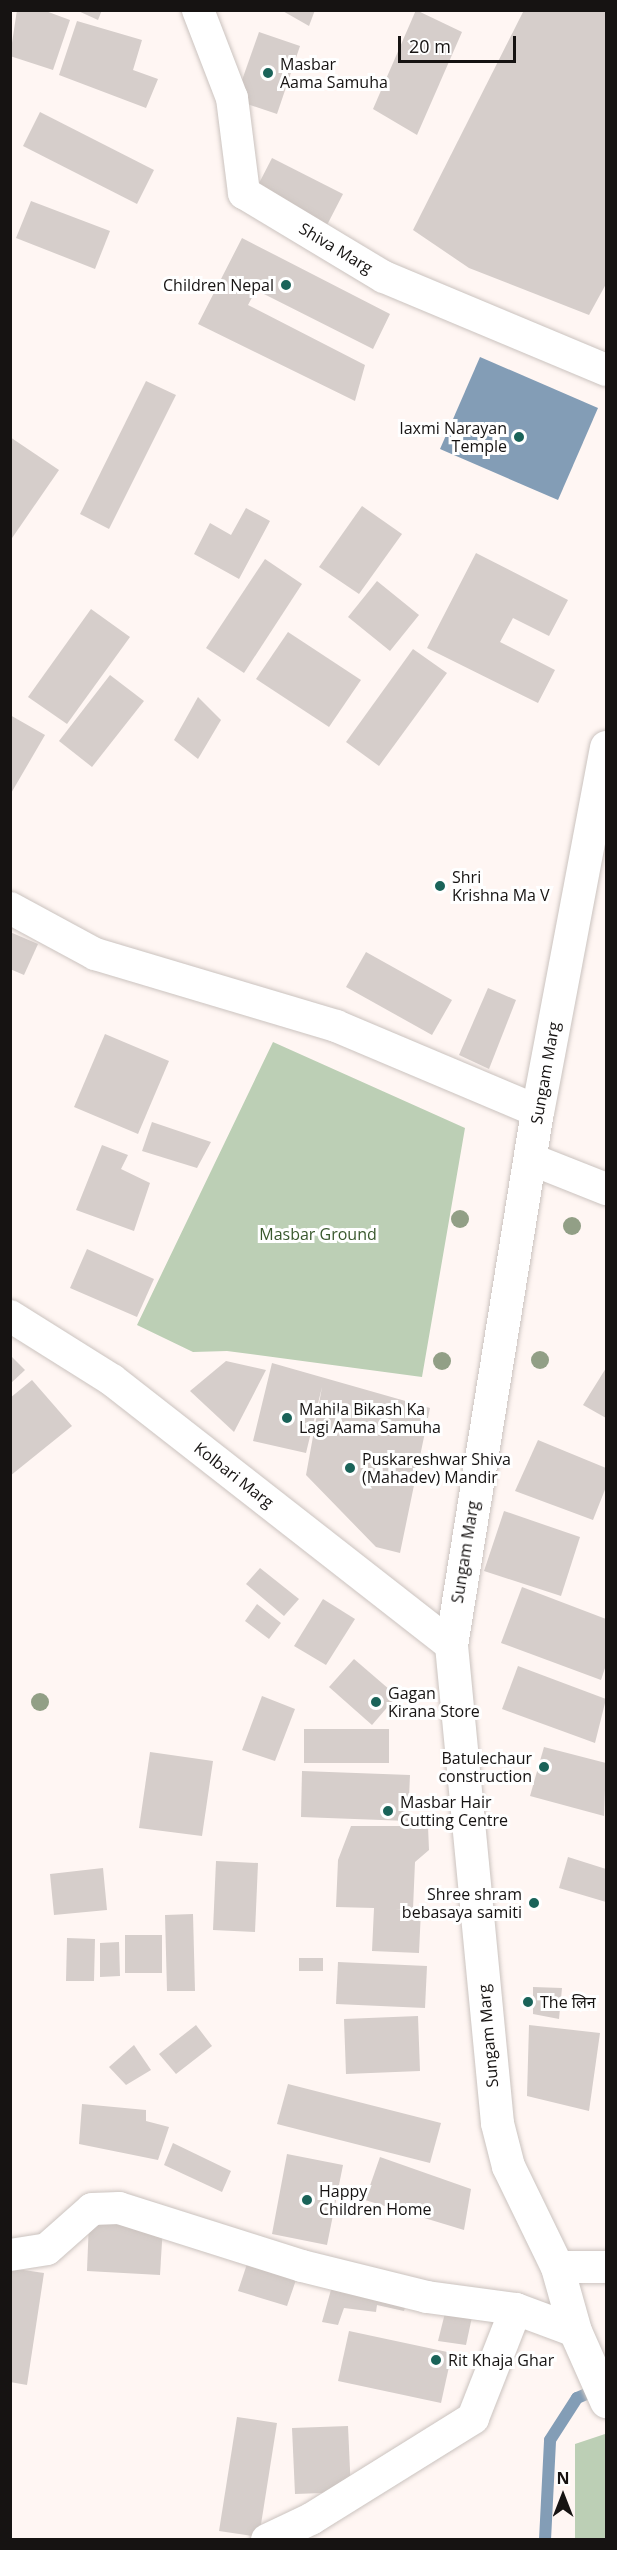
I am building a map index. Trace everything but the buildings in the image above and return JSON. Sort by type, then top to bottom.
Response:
[{"type":"main road","name":"Sungam Marg","points":[[606,747],[537,1111],[533,1161],[451,1645],[497,2122],[508,2166],[557,2267],[580,2341],[606,2401]]},
{"type":"street","name":"Shiva Marg","points":[[198,10],[232,98],[244,193],[384,277],[606,370]]},
{"type":"street","points":[[10,908],[95,954],[336,1026],[537,1111]]},
{"type":"street","points":[[533,1161],[606,1189]]},
{"type":"street","name":"Kolbari Marg","points":[[10,1316],[112,1380],[451,1645]]},
{"type":"street","points":[[10,2255],[47,2249],[92,2209],[118,2208],[335,2275],[428,2297],[516,2309],[580,2341]]},
{"type":"street","points":[[557,2267],[606,2267]]},
{"type":"street","points":[[267,2540],[311,2519],[473,2418],[516,2309]]},
{"type":"green space","name":"Masbar Ground","points":[[273,1042],[465,1128],[422,1377],[227,1351],[193,1352],[137,1325]]},
{"type":"green space","points":[[605,2434],[606,2539],[575,2539],[575,2444]]},
{"type":"water","points":[[480,357],[598,408],[558,500],[440,449]]},
{"type":"waterway","points":[[545,2540],[550,2440],[577,2398],[600,2388]]},
{"type":"place","name":"Masbar Aama Samuha","points":[[268,73]]},
{"type":"place","name":"Children Nepal","points":[[286,285]]},
{"type":"place","name":"laxmi Narayan Temple","points":[[519,437]]},
{"type":"place","name":"Shri Krishna Ma V","points":[[440,886]]},
{"type":"place","name":"Mahila Bikash Ka Lagi Aama Samuha","points":[[287,1418]]},
{"type":"place","name":"Puskareshwar Shiva (Mahadev) Mandir","points":[[350,1468]]},
{"type":"place","name":"Gagan Kirana Store","points":[[376,1702]]},
{"type":"place","name":"Batulechaur construction","points":[[544,1767]]},
{"type":"place","name":"Masbar Hair Cutting Centre","points":[[388,1811]]},
{"type":"place","name":"Shree shram bebasaya samiti","points":[[534,1903]]},
{"type":"place","name":"The लिन","points":[[528,2002]]},
{"type":"place","name":"Happy Children Home","points":[[307,2200]]},
{"type":"place","name":"Rit Khaja Ghar","points":[[436,2360]]}]
